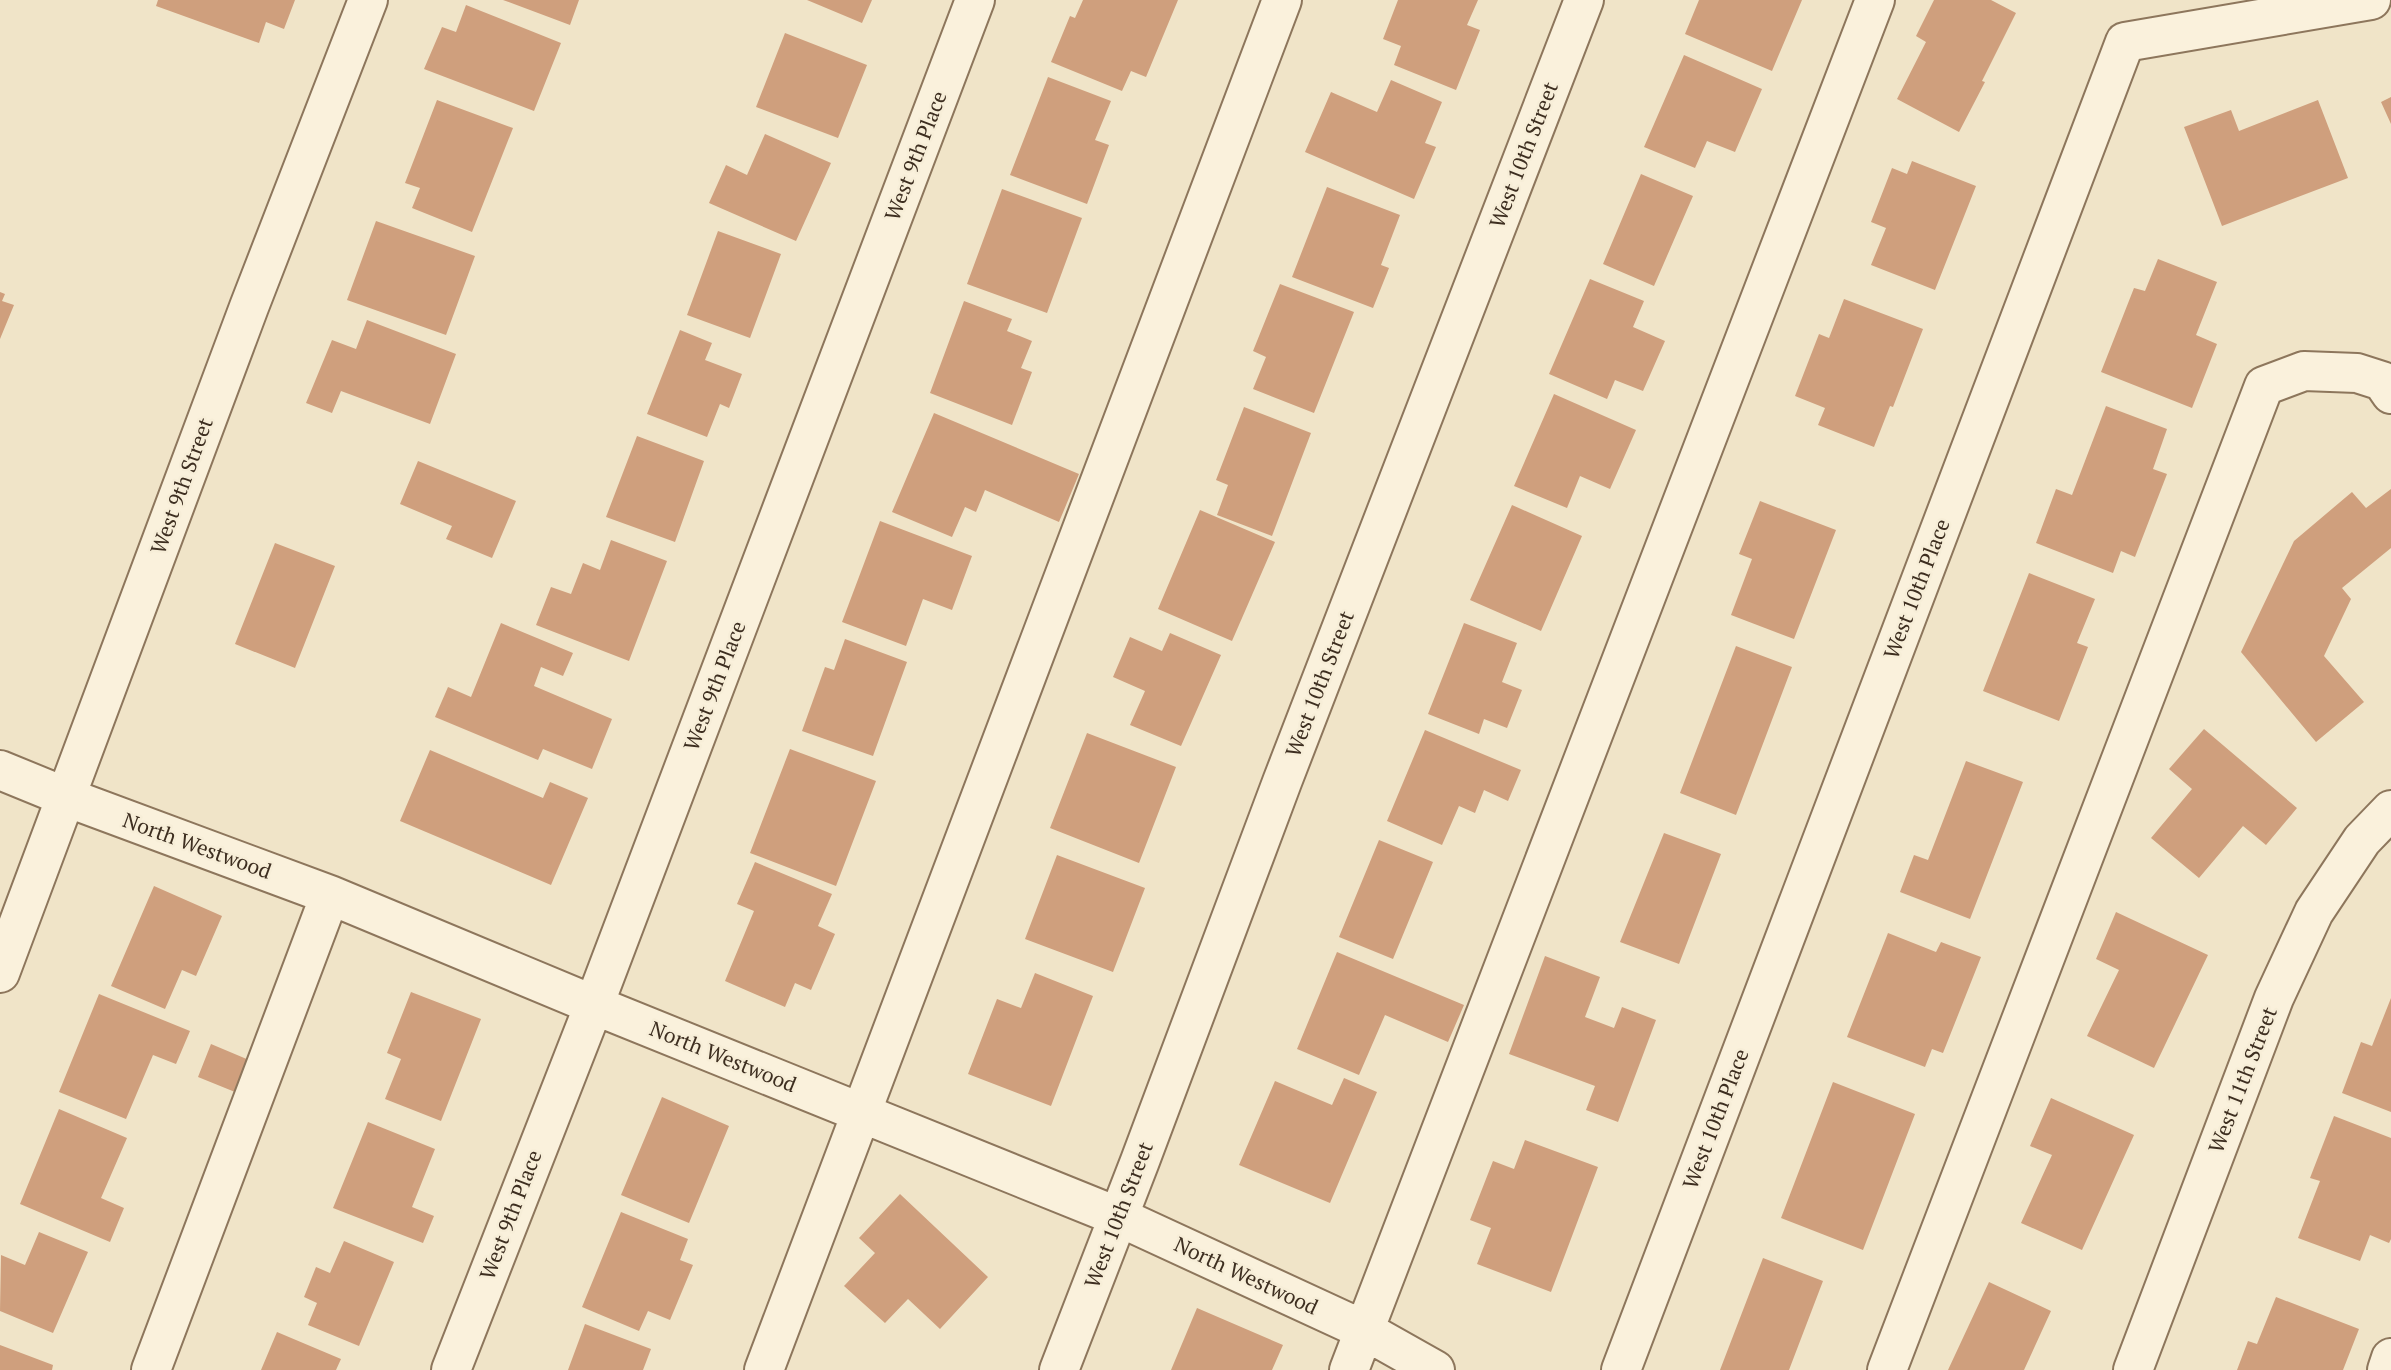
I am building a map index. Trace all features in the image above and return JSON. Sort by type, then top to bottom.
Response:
[{"type":"street","name":"West 9th Street","points":[[0,974],[249,307],[368,0]]},
{"type":"street","name":"West 9th Place","points":[[451,1370],[594,1005],[975,0]]},
{"type":"street","points":[[764,1370],[1282,0]]},
{"type":"street","name":"West 10th Street","points":[[1059,1370],[1287,769],[1584,0]]},
{"type":"street","points":[[1349,1370],[1875,0]]},
{"type":"street","name":"West 10th Place","points":[[1621,1370],[2125,42],[2371,0]]},
{"type":"street","points":[[1887,1370],[2264,386],[2304,371],[2357,373],[2382,381],[2391,394]]},
{"type":"street","name":"North Westwood","points":[[0,770],[330,895],[861,1114],[1119,1217],[1364,1330],[1435,1370]]},
{"type":"street","name":"West 11th Street","points":[[2133,1370],[2274,999],[2308,925],[2362,840],[2391,810]]},
{"type":"street","points":[[151,1370],[330,895]]},
{"type":"street","points":[[2386,1370],[2391,1358]]},
{"type":"building","points":[[158,0],[295,0],[284,29],[266,22],[259,43],[156,6]]},
{"type":"building","points":[[503,0],[579,0],[570,25]]},
{"type":"building","points":[[807,0],[872,0],[862,23]]},
{"type":"building","points":[[1083,0],[1178,0],[1146,77],[1131,71],[1122,91],[1051,62],[1070,16],[1075,18]]},
{"type":"building","points":[[1398,0],[1478,0],[1467,25],[1480,30],[1456,90],[1394,65],[1401,46],[1383,39]]},
{"type":"building","points":[[1699,0],[1802,0],[1772,71],[1685,34]]},
{"type":"building","points":[[1934,0],[1991,0],[2016,13],[1959,132],[1897,99],[1926,42],[1916,36]]},
{"type":"building","points":[[466,5],[561,43],[534,111],[424,69],[442,27],[456,32]]},
{"type":"building","points":[[785,33],[867,65],[838,138],[756,107]]},
{"type":"building","points":[[1684,55],[1762,89],[1735,152],[1707,141],[1695,168],[1644,147]]},
{"type":"building","points":[[1048,77],[1111,101],[1095,140],[1109,145],[1087,204],[1010,175]]},
{"type":"building","points":[[1391,80],[1442,102],[1425,143],[1436,147],[1414,199],[1305,152],[1331,92],[1377,112]]},
{"type":"building","points":[[2391,97],[2391,124],[2381,102]]},
{"type":"building","points":[[437,100],[513,128],[472,232],[412,208],[420,188],[405,183]]},
{"type":"building","points":[[2318,100],[2348,178],[2222,226],[2184,127],[2231,110],[2239,131]]},
{"type":"building","points":[[765,134],[831,163],[796,241],[709,203],[726,165],[747,175]]},
{"type":"building","points":[[1912,161],[1976,186],[1935,290],[1871,265],[1886,228],[1871,222],[1892,168],[1907,174]]},
{"type":"building","points":[[1641,174],[1693,196],[1654,286],[1603,264]]},
{"type":"building","points":[[1327,187],[1400,215],[1381,265],[1389,268],[1373,308],[1292,277]]},
{"type":"building","points":[[1002,189],[1082,218],[1047,313],[967,284]]},
{"type":"building","points":[[376,221],[475,256],[446,335],[347,300]]},
{"type":"building","points":[[718,231],[781,254],[750,338],[687,315]]},
{"type":"building","points":[[2158,259],[2217,282],[2196,335],[2217,344],[2192,408],[2101,372],[2134,288],[2145,291]]},
{"type":"building","points":[[1590,279],[1644,301],[1633,327],[1665,341],[1643,391],[1615,380],[1607,399],[1549,374]]},
{"type":"building","points":[[1280,284],[1354,312],[1314,413],[1253,389],[1266,357],[1253,351]]},
{"type":"building","points":[[0,292],[5,294],[2,301],[14,305],[0,339]]},
{"type":"building","points":[[1844,299],[1923,329],[1893,407],[1890,406],[1874,447],[1818,425],[1825,408],[1795,396],[1819,334],[1829,338]]},
{"type":"building","points":[[964,301],[1012,319],[1007,331],[1032,341],[1021,368],[1032,372],[1012,425],[930,393]]},
{"type":"building","points":[[367,320],[456,354],[430,424],[341,391],[332,413],[306,403],[332,340],[356,349]]},
{"type":"building","points":[[680,330],[712,343],[705,360],[742,374],[729,408],[720,404],[707,437],[647,414]]},
{"type":"building","points":[[1554,394],[1636,430],[1610,489],[1580,476],[1567,508],[1514,486]]},
{"type":"building","points":[[2106,406],[2167,429],[2153,469],[2167,474],[2135,557],[2121,551],[2113,573],[2036,543],[2056,489],[2072,495]]},
{"type":"building","points":[[1244,407],[1311,433],[1272,536],[1217,515],[1228,485],[1216,480]]},
{"type":"building","points":[[934,413],[1079,474],[1059,522],[985,490],[976,512],[965,507],[952,537],[892,512]]},
{"type":"building","points":[[637,436],[704,461],[675,542],[606,517]]},
{"type":"building","points":[[418,461],[516,501],[492,558],[446,539],[452,526],[400,504]]},
{"type":"building","points":[[2391,489],[2391,548],[2342,588],[2351,599],[2324,656],[2364,702],[2316,742],[2241,652],[2294,541],[2352,492],[2366,508]]},
{"type":"building","points":[[1760,501],[1836,530],[1794,639],[1731,615],[1752,559],[1739,554]]},
{"type":"building","points":[[1512,505],[1582,536],[1541,631],[1470,600]]},
{"type":"building","points":[[1200,510],[1275,542],[1232,641],[1158,609]]},
{"type":"building","points":[[880,521],[972,556],[952,610],[923,599],[906,646],[842,622]]},
{"type":"building","points":[[611,540],[667,561],[629,661],[536,625],[551,587],[571,594],[583,563],[600,570]]},
{"type":"building","points":[[275,543],[335,566],[295,668],[235,644]]},
{"type":"building","points":[[2029,573],[2095,599],[2077,643],[2088,647],[2059,721],[1983,691]]},
{"type":"building","points":[[501,623],[573,653],[563,676],[541,667],[534,686],[612,719],[592,769],[543,749],[538,760],[435,717],[448,687],[471,697]]},
{"type":"building","points":[[1464,623],[1517,643],[1502,682],[1522,690],[1507,728],[1484,719],[1479,734],[1428,714]]},
{"type":"building","points":[[1170,633],[1221,655],[1181,746],[1130,725],[1145,691],[1113,677],[1130,637],[1162,651]]},
{"type":"building","points":[[845,639],[907,662],[873,756],[802,731],[825,667],[834,670]]},
{"type":"building","points":[[1736,646],[1792,667],[1736,815],[1680,793]]},
{"type":"building","points":[[2204,729],[2297,808],[2266,845],[2243,826],[2199,878],[2151,838],[2192,789],[2169,769]]},
{"type":"building","points":[[1425,730],[1521,770],[1508,801],[1484,790],[1475,813],[1459,806],[1442,845],[1387,821]]},
{"type":"building","points":[[1087,733],[1176,767],[1139,863],[1050,828]]},
{"type":"building","points":[[790,749],[876,781],[836,886],[750,853]]},
{"type":"building","points":[[430,750],[543,798],[550,782],[588,798],[551,885],[400,821]]},
{"type":"building","points":[[1966,761],[2023,782],[1970,919],[1900,892],[1914,855],[1928,860]]},
{"type":"building","points":[[1664,833],[1721,854],[1679,964],[1620,942]]},
{"type":"building","points":[[1379,840],[1433,862],[1393,959],[1339,937]]},
{"type":"building","points":[[1057,855],[1145,888],[1113,972],[1025,939]]},
{"type":"building","points":[[755,862],[832,894],[818,926],[835,934],[811,990],[795,983],[785,1007],[725,981],[754,911],[737,904]]},
{"type":"building","points":[[154,886],[222,916],[196,976],[182,970],[165,1009],[111,986]]},
{"type":"building","points":[[2116,912],[2208,955],[2154,1068],[2087,1036],[2119,970],[2096,959]]},
{"type":"building","points":[[1888,933],[1936,952],[1941,942],[1981,957],[1943,1053],[1932,1049],[1925,1067],[1847,1037]]},
{"type":"building","points":[[1337,952],[1464,1005],[1448,1042],[1385,1015],[1359,1075],[1297,1049]]},
{"type":"building","points":[[1545,956],[1600,977],[1585,1017],[1614,1028],[1622,1007],[1656,1020],[1618,1122],[1586,1110],[1595,1086],[1509,1054]]},
{"type":"building","points":[[1035,973],[1093,996],[1051,1106],[968,1074],[997,999],[1021,1008]]},
{"type":"building","points":[[411,992],[481,1019],[441,1121],[385,1099],[401,1059],[387,1053]]},
{"type":"building","points":[[99,994],[190,1031],[176,1064],[153,1055],[126,1119],[59,1092]]},
{"type":"building","points":[[2391,998],[2391,1112],[2342,1093],[2361,1042],[2372,1046]]},
{"type":"building","points":[[211,1044],[249,1060],[235,1092],[198,1077]]},
{"type":"building","points":[[1344,1078],[1377,1092],[1330,1203],[1239,1165],[1275,1081],[1332,1105]]},
{"type":"building","points":[[1833,1082],[1915,1114],[1863,1250],[1781,1218]]},
{"type":"building","points":[[662,1097],[729,1126],[689,1223],[621,1195]]},
{"type":"building","points":[[2051,1098],[2134,1135],[2082,1250],[2021,1223],[2052,1155],[2030,1146]]},
{"type":"building","points":[[59,1109],[127,1138],[101,1198],[124,1208],[110,1242],[20,1204]]},
{"type":"building","points":[[2334,1116],[2391,1138],[2391,1239],[2389,1243],[2370,1235],[2360,1261],[2298,1238],[2320,1181],[2310,1178]]},
{"type":"building","points":[[368,1122],[435,1149],[412,1207],[434,1216],[423,1243],[333,1208]]},
{"type":"building","points":[[1525,1140],[1598,1167],[1551,1292],[1477,1264],[1491,1228],[1470,1220],[1493,1161],[1514,1169]]},
{"type":"building","points":[[900,1194],[988,1277],[940,1329],[908,1299],[885,1323],[844,1286],[875,1253],[859,1238]]},
{"type":"building","points":[[621,1212],[688,1239],[680,1260],[693,1265],[670,1320],[648,1311],[639,1331],[582,1307]]},
{"type":"building","points":[[39,1232],[88,1252],[53,1333],[0,1311],[1,1255],[25,1265]]},
{"type":"building","points":[[344,1241],[394,1262],[359,1346],[308,1325],[317,1303],[304,1297],[316,1267],[330,1273]]},
{"type":"building","points":[[1763,1258],[1823,1281],[1789,1370],[1720,1370]]},
{"type":"building","points":[[1989,1282],[2051,1311],[2024,1370],[1948,1370]]},
{"type":"building","points":[[2276,1297],[2359,1329],[2343,1370],[2237,1370],[2248,1341],[2257,1344]]},
{"type":"building","points":[[1197,1308],[1283,1345],[1272,1370],[1171,1370]]},
{"type":"building","points":[[585,1324],[651,1349],[643,1370],[568,1370]]},
{"type":"building","points":[[277,1332],[341,1359],[336,1370],[261,1370]]},
{"type":"building","points":[[0,1345],[53,1365],[52,1370],[0,1370]]}]
